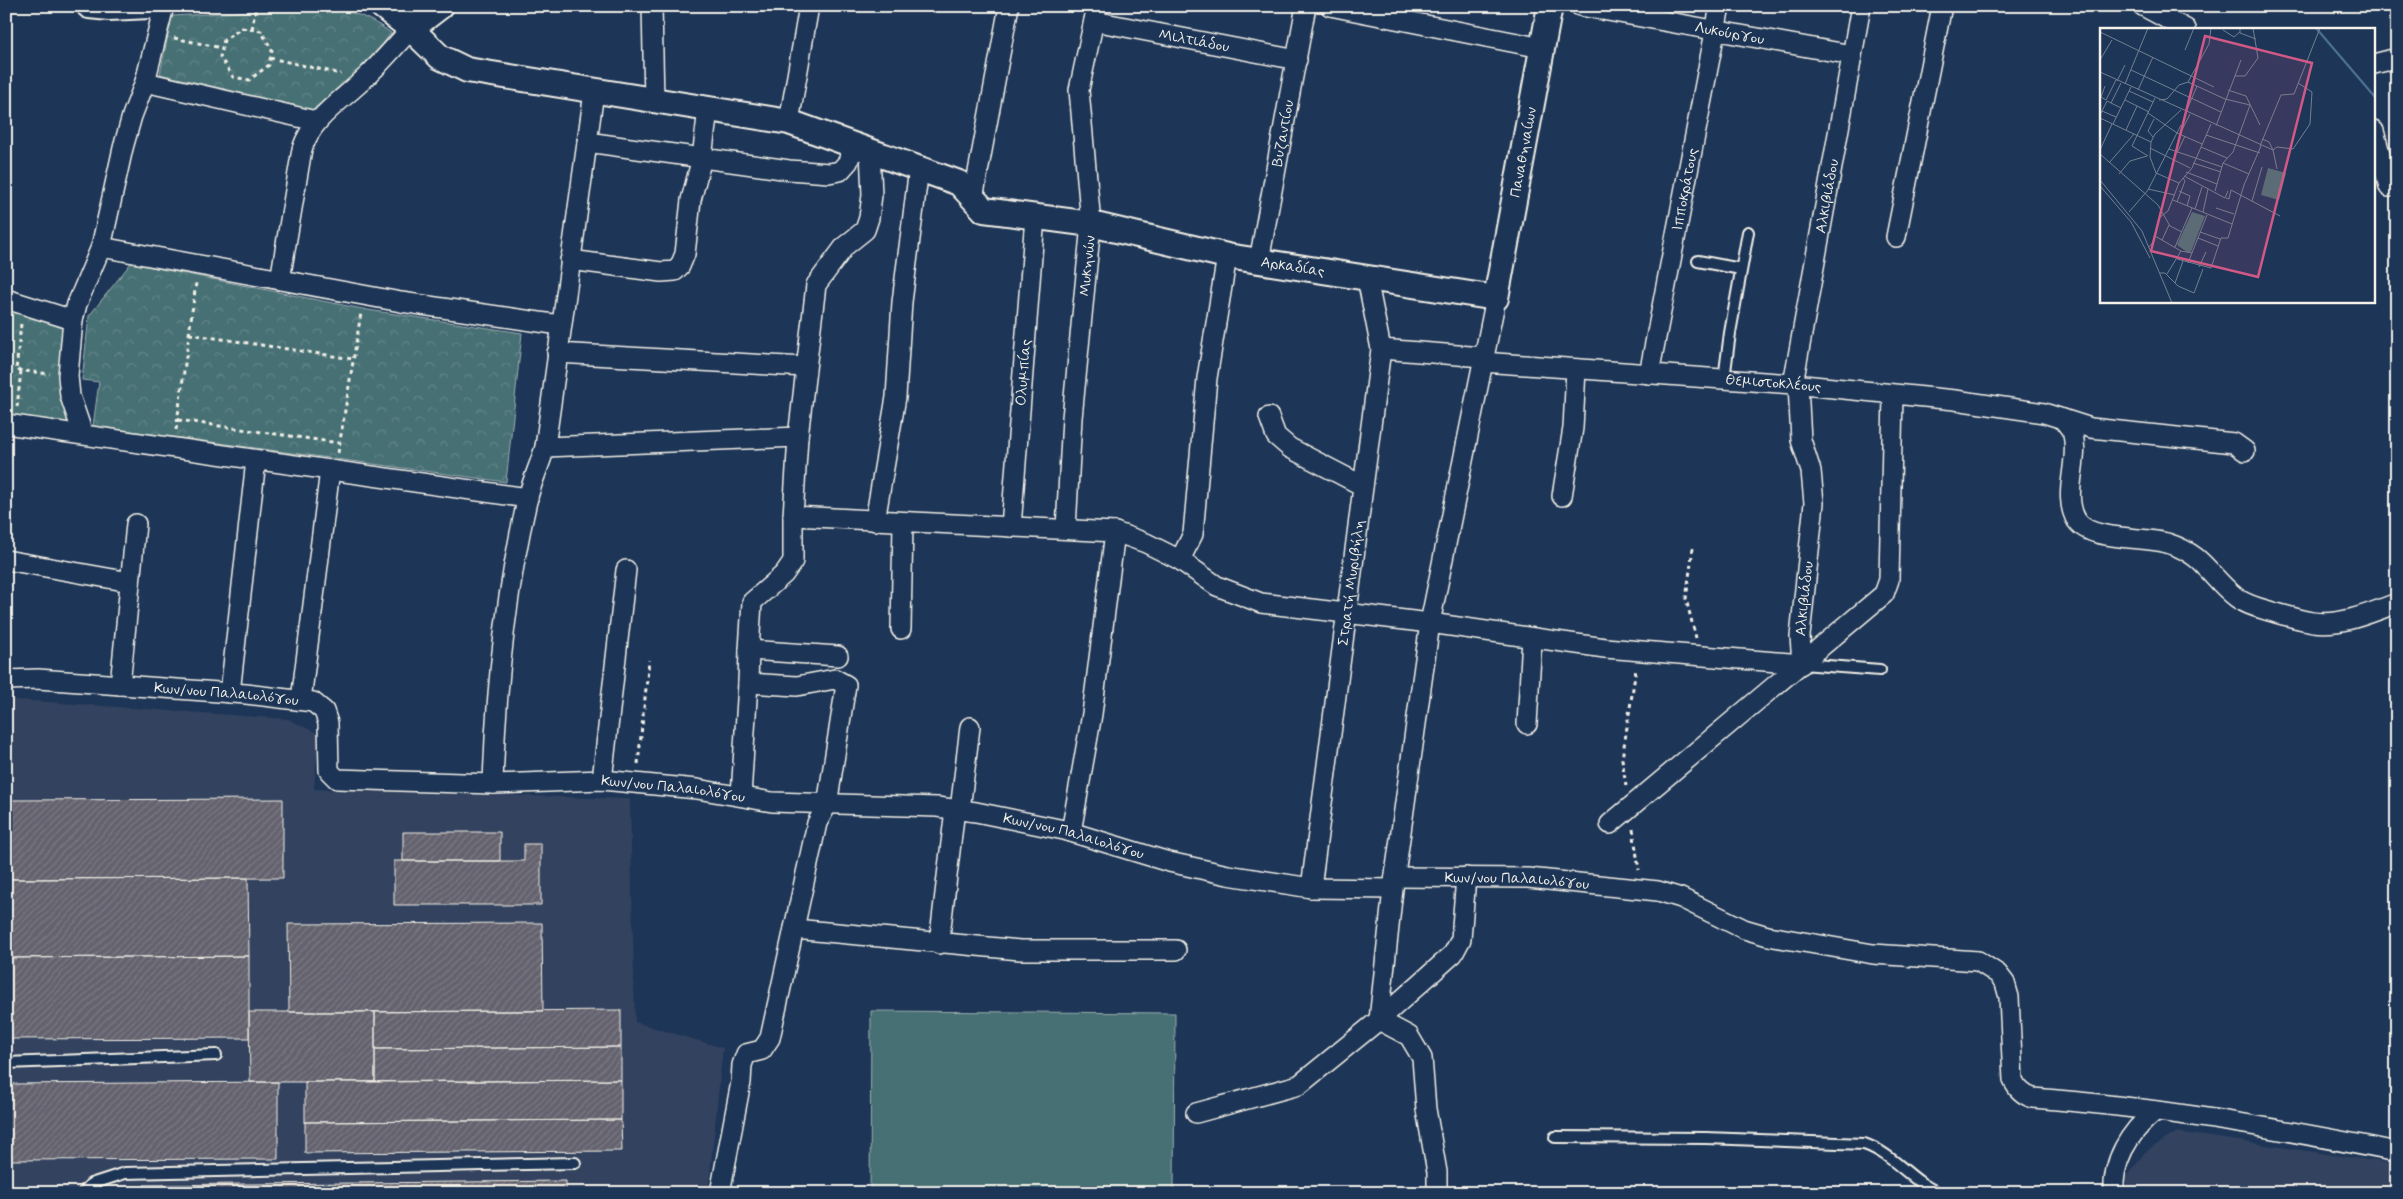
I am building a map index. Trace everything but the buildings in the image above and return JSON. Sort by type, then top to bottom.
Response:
[{"type":"street","points":[[89,6],[109,8],[150,6]]},
{"type":"street","points":[[82,434],[70,396],[68,376],[73,320],[77,304],[101,248],[123,148],[132,116],[145,82],[164,6]]},
{"type":"street","name":"Αρκαδίας","points":[[382,6],[411,28],[440,57],[467,70],[789,122],[959,183],[984,210],[1091,224],[1227,256],[1496,298]]},
{"type":"street","points":[[280,280],[302,149],[307,133],[316,122],[364,79],[411,28],[441,6]]},
{"type":"street","points":[[652,6],[654,101]]},
{"type":"street","points":[[789,122],[809,6]]},
{"type":"street","points":[[973,199],[1009,6]]},
{"type":"street","name":"Βυζαντίου","points":[[1259,261],[1306,6]]},
{"type":"street","points":[[1330,6],[1542,48]]},
{"type":"street","name":"Παναθηναίων","points":[[1496,298],[1550,6]]},
{"type":"street","name":"Λυκούργου","points":[[1580,6],[1852,55]]},
{"type":"street","name":"Ιπποκράτους","points":[[1649,374],[1720,6]]},
{"type":"street","name":"Αλκιβιάδου","points":[[1802,664],[1800,636],[1814,503],[1812,478],[1801,440],[1796,385],[1861,6]]},
{"type":"street","points":[[1896,237],[1942,6]]},
{"type":"street","points":[[2143,6],[2184,28]]},
{"type":"street","name":"Μιλτιάδου","points":[[1095,14],[1297,60]]},
{"type":"street","name":"Μυκηνών","points":[[1066,528],[1072,418],[1091,224],[1080,90],[1095,14]]},
{"type":"street","points":[[2376,63],[2397,58]]},
{"type":"street","points":[[145,82],[316,122]]},
{"type":"street","points":[[493,784],[497,693],[504,624],[528,498],[545,447],[560,325],[594,92]]},
{"type":"street","points":[[570,260],[661,272],[675,270],[680,266],[685,254],[691,200],[702,158],[708,109]]},
{"type":"street","points":[[2376,138],[2389,187]]},
{"type":"street","points":[[587,142],[829,173],[840,170],[862,148]]},
{"type":"street","points":[[741,796],[752,602],[784,574],[793,561],[792,516],[798,437],[816,285],[845,246],[864,230],[869,218],[872,195],[862,148]]},
{"type":"street","points":[[875,521],[896,397],[902,302],[919,168]]},
{"type":"street","name":"Ολυμπίας","points":[[1011,528],[1035,217]]},
{"type":"street","points":[[101,248],[364,296],[560,325]]},
{"type":"street","points":[[1180,560],[1193,534],[1207,378],[1227,256]]},
{"type":"street","name":"Στρατή Μυριβήλη","points":[[1311,888],[1381,349],[1367,278]]},
{"type":"street","points":[[1378,1020],[1394,883],[1430,622],[1496,298]]},
{"type":"street","points":[[15,302],[73,320]]},
{"type":"street","name":"Θεμιστοκλέους","points":[[1381,349],[1576,369],[1724,379],[1893,394],[2022,409],[2091,428],[2234,444],[2245,452]]},
{"type":"street","points":[[557,352],[805,366]]},
{"type":"street","points":[[1562,496],[1573,428],[1576,369]]},
{"type":"street","points":[[1610,824],[1879,600],[1887,588],[1893,394]]},
{"type":"street","points":[[1269,417],[1276,436],[1290,448],[1363,486]]},
{"type":"street","points":[[2063,419],[2073,434],[2072,508],[2077,520],[2086,530],[2100,534],[2166,543],[2188,552],[2201,560],[2237,598],[2258,608],[2293,618],[2314,622],[2334,621],[2361,616],[2397,604]]},
{"type":"street","points":[[11,424],[528,498]]},
{"type":"street","points":[[545,447],[798,437]]},
{"type":"street","points":[[230,693],[256,460]]},
{"type":"street","points":[[301,700],[332,471]]},
{"type":"street","points":[[792,516],[1011,528],[1066,528],[1114,532],[1146,543],[1180,560],[1217,586],[1261,603],[1430,622],[1638,652],[1802,664]]},
{"type":"street","points":[[900,629],[903,523]]},
{"type":"street","points":[[120,685],[136,524]]},
{"type":"street","points":[[1071,832],[1092,714],[1114,532]]},
{"type":"street","points":[[6,560],[130,582]]},
{"type":"street","points":[[602,780],[626,570]]},
{"type":"street","points":[[1527,724],[1532,638]]},
{"type":"street","points":[[748,650],[838,656]]},
{"type":"street","name":"Κων/νου Παλαιολόγου","points":[[6,680],[38,679],[230,693],[313,702],[324,711],[328,723],[329,771],[337,779],[493,784],[602,780],[697,789],[772,802],[958,809],[1071,832],[1140,854],[1204,871],[1311,888],[1466,877],[1528,878],[1640,888],[1681,898],[1744,929],[1768,936],[1873,954],[1969,959],[1983,963],[1998,974],[2008,990],[2013,1076],[2016,1086],[2022,1093],[2033,1098],[2155,1111]]},
{"type":"street","points":[[720,1193],[741,1082],[742,1066],[746,1054],[762,1050],[770,1038],[817,822],[827,805],[846,685],[835,679],[797,686],[748,683]]},
{"type":"street","points":[[939,944],[970,727]]},
{"type":"street","points":[[1196,1113],[1299,1084],[1378,1020],[1453,954],[1460,939],[1466,877]]},
{"type":"street","points":[[794,929],[939,944],[1020,950],[1176,950]]},
{"type":"street","points":[[1378,1020],[1409,1036],[1422,1058],[1426,1109],[1437,1172],[1437,1193]]},
{"type":"street","points":[[2114,1193],[2113,1180],[2122,1152],[2136,1128],[2155,1111],[2267,1127],[2397,1152]]},
{"type":"lane","points":[[1724,379],[1748,232]]},
{"type":"lane","points":[[1698,261],[1741,269]]},
{"type":"lane","points":[[1802,664],[1880,670]]},
{"type":"lane","points":[[6,1063],[216,1055]]},
{"type":"lane","points":[[1555,1138],[1706,1138],[1864,1144],[1886,1154],[1917,1182],[1939,1193]]},
{"type":"lane","points":[[83,1193],[91,1184],[125,1173],[575,1163]]},
{"type":"path","points":[[252,30],[256,6]]},
{"type":"path","points":[[242,28],[261,31],[272,50],[269,65],[249,80],[233,77],[220,57],[222,48],[224,40],[242,28]]},
{"type":"path","points":[[157,35],[222,48]]},
{"type":"path","points":[[270,58],[364,79]]},
{"type":"path","points":[[174,448],[199,265]]},
{"type":"path","points":[[332,471],[339,443],[364,296]]},
{"type":"path","points":[[15,302],[16,370],[68,376]]},
{"type":"path","points":[[189,334],[353,359]]},
{"type":"path","points":[[11,424],[21,370]]},
{"type":"path","points":[[178,420],[339,443]]},
{"type":"path","points":[[1692,548],[1686,602],[1701,657]]},
{"type":"path","points":[[1622,759],[1638,652]]},
{"type":"path","points":[[635,783],[649,660]]},
{"type":"shaded area","points":[[6,699],[288,719],[319,734],[314,789],[630,799],[635,1022],[723,1048],[708,1193],[6,1193]]},
{"type":"shaded area","points":[[2177,1132],[2397,1164],[2397,1193],[2126,1193],[2126,1178],[2145,1152]]},
{"type":"green space","points":[[308,8],[342,10],[352,13],[371,20],[391,33],[375,55],[318,111],[160,74],[172,16]]},
{"type":"green space","points":[[131,263],[368,310],[522,333],[506,482],[93,426],[99,382],[82,380],[89,316]]},
{"type":"green space","points":[[6,309],[66,329],[61,394],[70,424],[6,415]]},
{"type":"green space","points":[[871,1011],[1175,1013],[1174,1193],[870,1193]]}]
